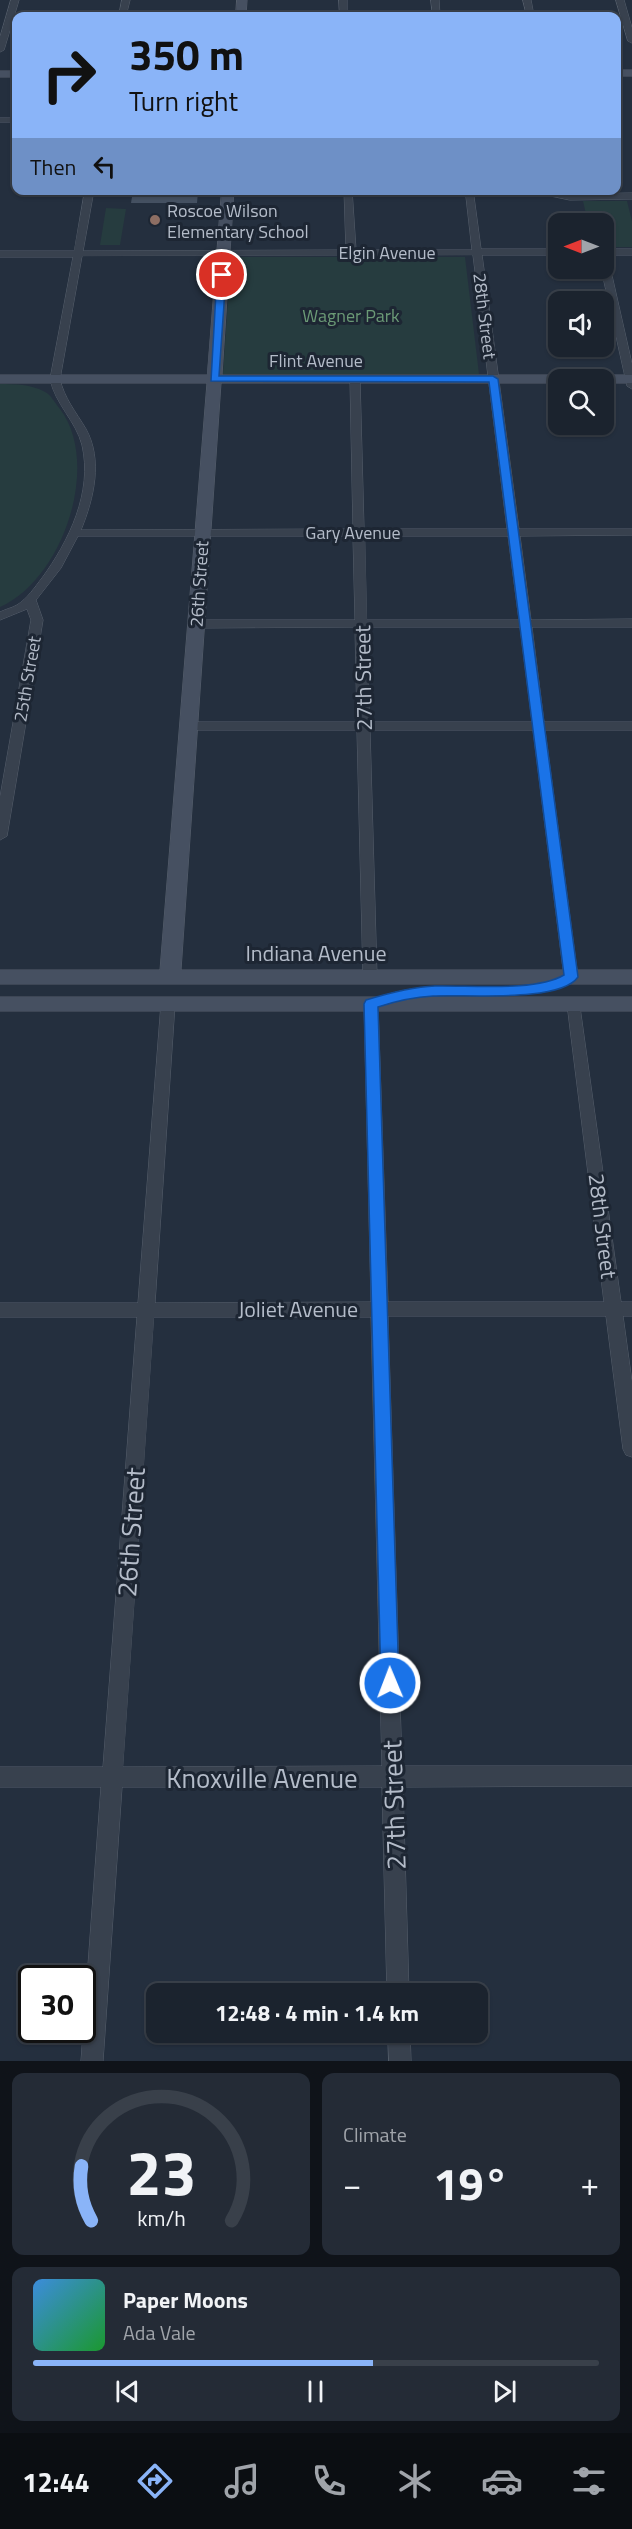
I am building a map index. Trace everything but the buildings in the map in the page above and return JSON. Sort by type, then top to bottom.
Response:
[{"type":"street","points":[[0,50],[15,0]]},
{"type":"street","points":[[620,0],[632,41]]},
{"type":"street","points":[[0,616],[22,607],[56,569],[74,533],[86,493],[89,462],[87,445],[80,427],[56,389],[55,379],[89,195]]},
{"type":"street","name":"26th Street","points":[[170,977],[228,195]]},
{"type":"street","points":[[348,195],[351,252]]},
{"type":"street","name":"28th Street","points":[[471,195],[571,977]]},
{"type":"street","points":[[557,195],[570,197],[632,196]]},
{"type":"street","name":"Elgin Avenue","points":[[0,254],[548,252]]},
{"type":"street","points":[[614,252],[632,252]]},
{"type":"street","points":[[608,279],[631,382]]},
{"type":"street","name":"Flint Avenue","points":[[0,379],[493,379],[631,382]]},
{"type":"street","name":"27th Street","points":[[355,379],[370,977]]},
{"type":"street","name":"Gary Avenue","points":[[74,533],[632,532]]},
{"type":"street","name":"25th Street","points":[[0,836],[37,620],[30,600]]},
{"type":"street","points":[[196,624],[632,623]]},
{"type":"street","points":[[189,726],[632,726]]},
{"type":"street","name":"Indiana Avenue","points":[[0,977],[632,977]]},
{"type":"street","points":[[371,1004],[394,996],[432,991],[526,990],[556,986],[571,977],[594,988],[632,989]]},
{"type":"street","points":[[0,1004],[632,1004]]},
{"type":"street","name":"26th Street","points":[[92,2061],[168,1004]]},
{"type":"street","name":"27th Street","points":[[371,1004],[398,1983]]},
{"type":"street","name":"28th Street","points":[[574,1004],[632,1449]]},
{"type":"street","name":"Joliet Avenue","points":[[0,1310],[632,1309]]},
{"type":"street","name":"Knoxville Avenue","points":[[0,1777],[632,1776]]},
{"type":"street","points":[[399,2043],[400,2061]]},
{"type":"green space","points":[[583,201],[627,201],[632,221],[632,247],[614,247],[614,213],[586,213]]},
{"type":"green space","points":[[106,208],[126,209],[120,245],[100,245]]},
{"type":"green space","name":"Wagner Park","points":[[231,257],[465,257],[479,374],[223,374]]},
{"type":"green space","points":[[0,384],[29,386],[49,395],[60,409],[72,432],[77,460],[76,489],[69,519],[57,547],[41,573],[22,593],[0,607]]},
{"type":"place","name":"Roscoe Wilson Elementary School","points":[[155,220]]},
{"type":"route","points":[[222,275],[214,379],[493,379],[571,977],[556,986],[526,990],[432,991],[394,996],[371,1004],[390,1683]]}]
